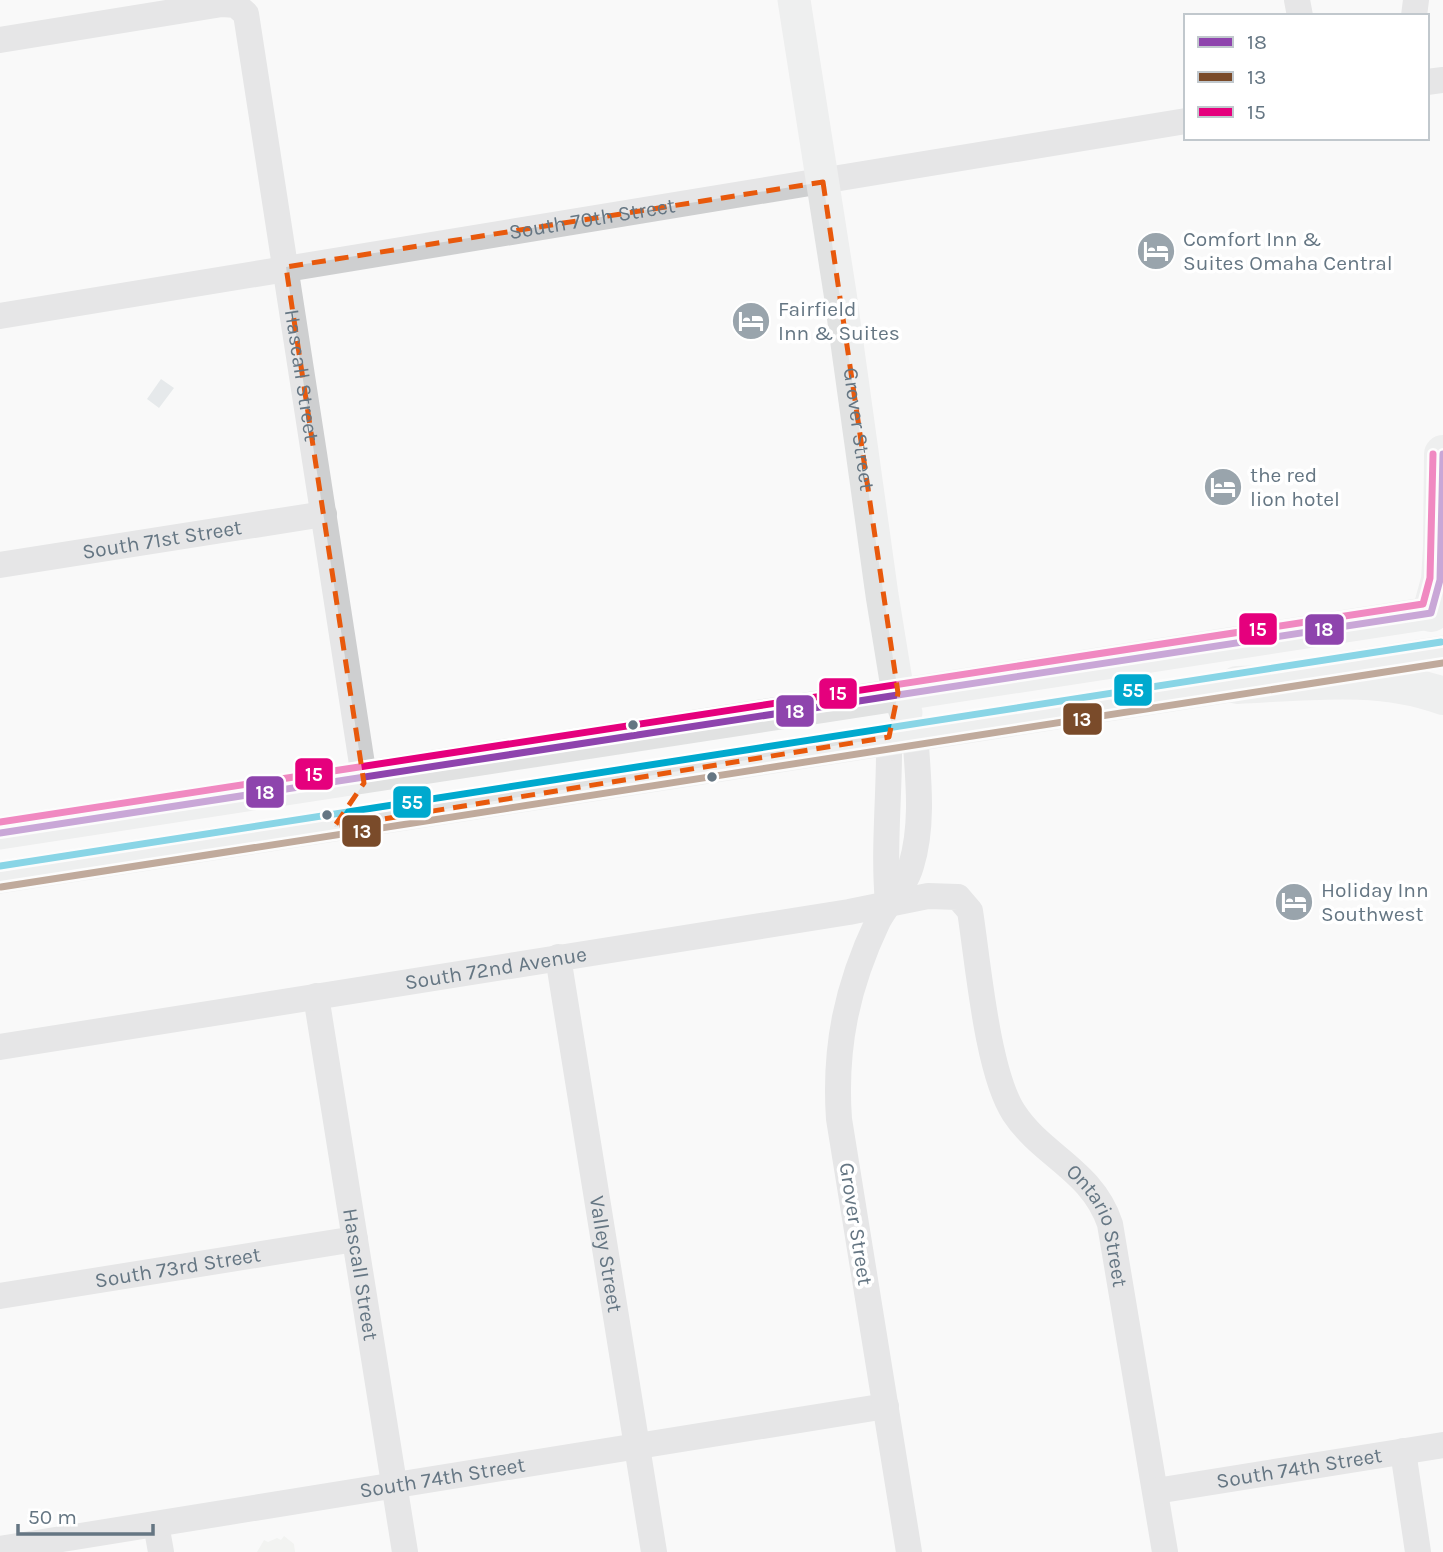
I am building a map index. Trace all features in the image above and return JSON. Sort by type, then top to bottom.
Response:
[{"type":"highway","points":[[1437,612],[1443,547],[1443,454]]},
{"type":"highway","points":[[1237,685],[1362,681],[1397,685],[1443,696]]},
{"type":"main road","name":"Grover Street","points":[[794,0],[823,181],[902,735]]},
{"type":"main road","points":[[0,833],[1437,612]]},
{"type":"main road","points":[[0,877],[1443,652]]},
{"type":"main road","points":[[334,827],[359,796],[364,777]]},
{"type":"street","name":"Hascall Street","points":[[0,40],[206,3],[230,4],[246,14],[364,777]]},
{"type":"street","name":"South 70th Street","points":[[0,316],[1184,121]]},
{"type":"street","name":"South 71st Street","points":[[0,565],[324,514]]},
{"type":"street","name":"Grover Street","points":[[902,735],[890,780],[884,866],[888,903],[854,976],[842,1024],[836,1069],[841,1131],[909,1552]]},
{"type":"street","name":"South 72nd Avenue","points":[[0,1047],[849,912],[928,896],[958,897],[967,905],[972,928]]},
{"type":"street","name":"Ontario Street","points":[[972,928],[996,1068],[1004,1095],[1019,1119],[1091,1187],[1110,1224],[1165,1552]]},
{"type":"street","name":"Valley Street","points":[[558,957],[654,1552]]},
{"type":"street","name":"Hascall Street","points":[[316,996],[405,1552]]},
{"type":"street","name":"South 73rd Street","points":[[0,1296],[355,1239]]},
{"type":"street","name":"South 74th Street","points":[[0,1549],[886,1406]]},
{"type":"street","name":"South 74th Street","points":[[1156,1490],[1443,1444]]},
{"type":"street","points":[[1402,1451],[1418,1552]]},
{"type":"street","points":[[156,1524],[161,1552]]},
{"type":"highlighted area","points":[[823,182],[898,693],[889,737],[334,827],[364,783],[286,267]]},
{"type":"shaded area","points":[[161,379],[174,388],[159,408],[147,399]]},
{"type":"shaded area","points":[[284,1536],[294,1544],[295,1552],[257,1552],[264,1540],[281,1540]]},
{"type":"transit line","name":"15","points":[[0,822],[1423,604],[1430,578],[1433,454]]},
{"type":"transit line","name":"18","points":[[0,833],[1431,613],[1440,580],[1443,454]]},
{"type":"transit line","name":"55","points":[[0,866],[1441,642]]},
{"type":"transit line","name":"13","points":[[1,887],[1443,663]]},
{"type":"place","name":"Comfort Inn & Suites Omaha Central","points":[[1156,251]]},
{"type":"place","name":"Fairfield Inn & Suites","points":[[751,321]]},
{"type":"place","name":"the red lion hotel","points":[[1223,487]]},
{"type":"place","name":"Holiday Inn Southwest","points":[[1294,902]]}]
